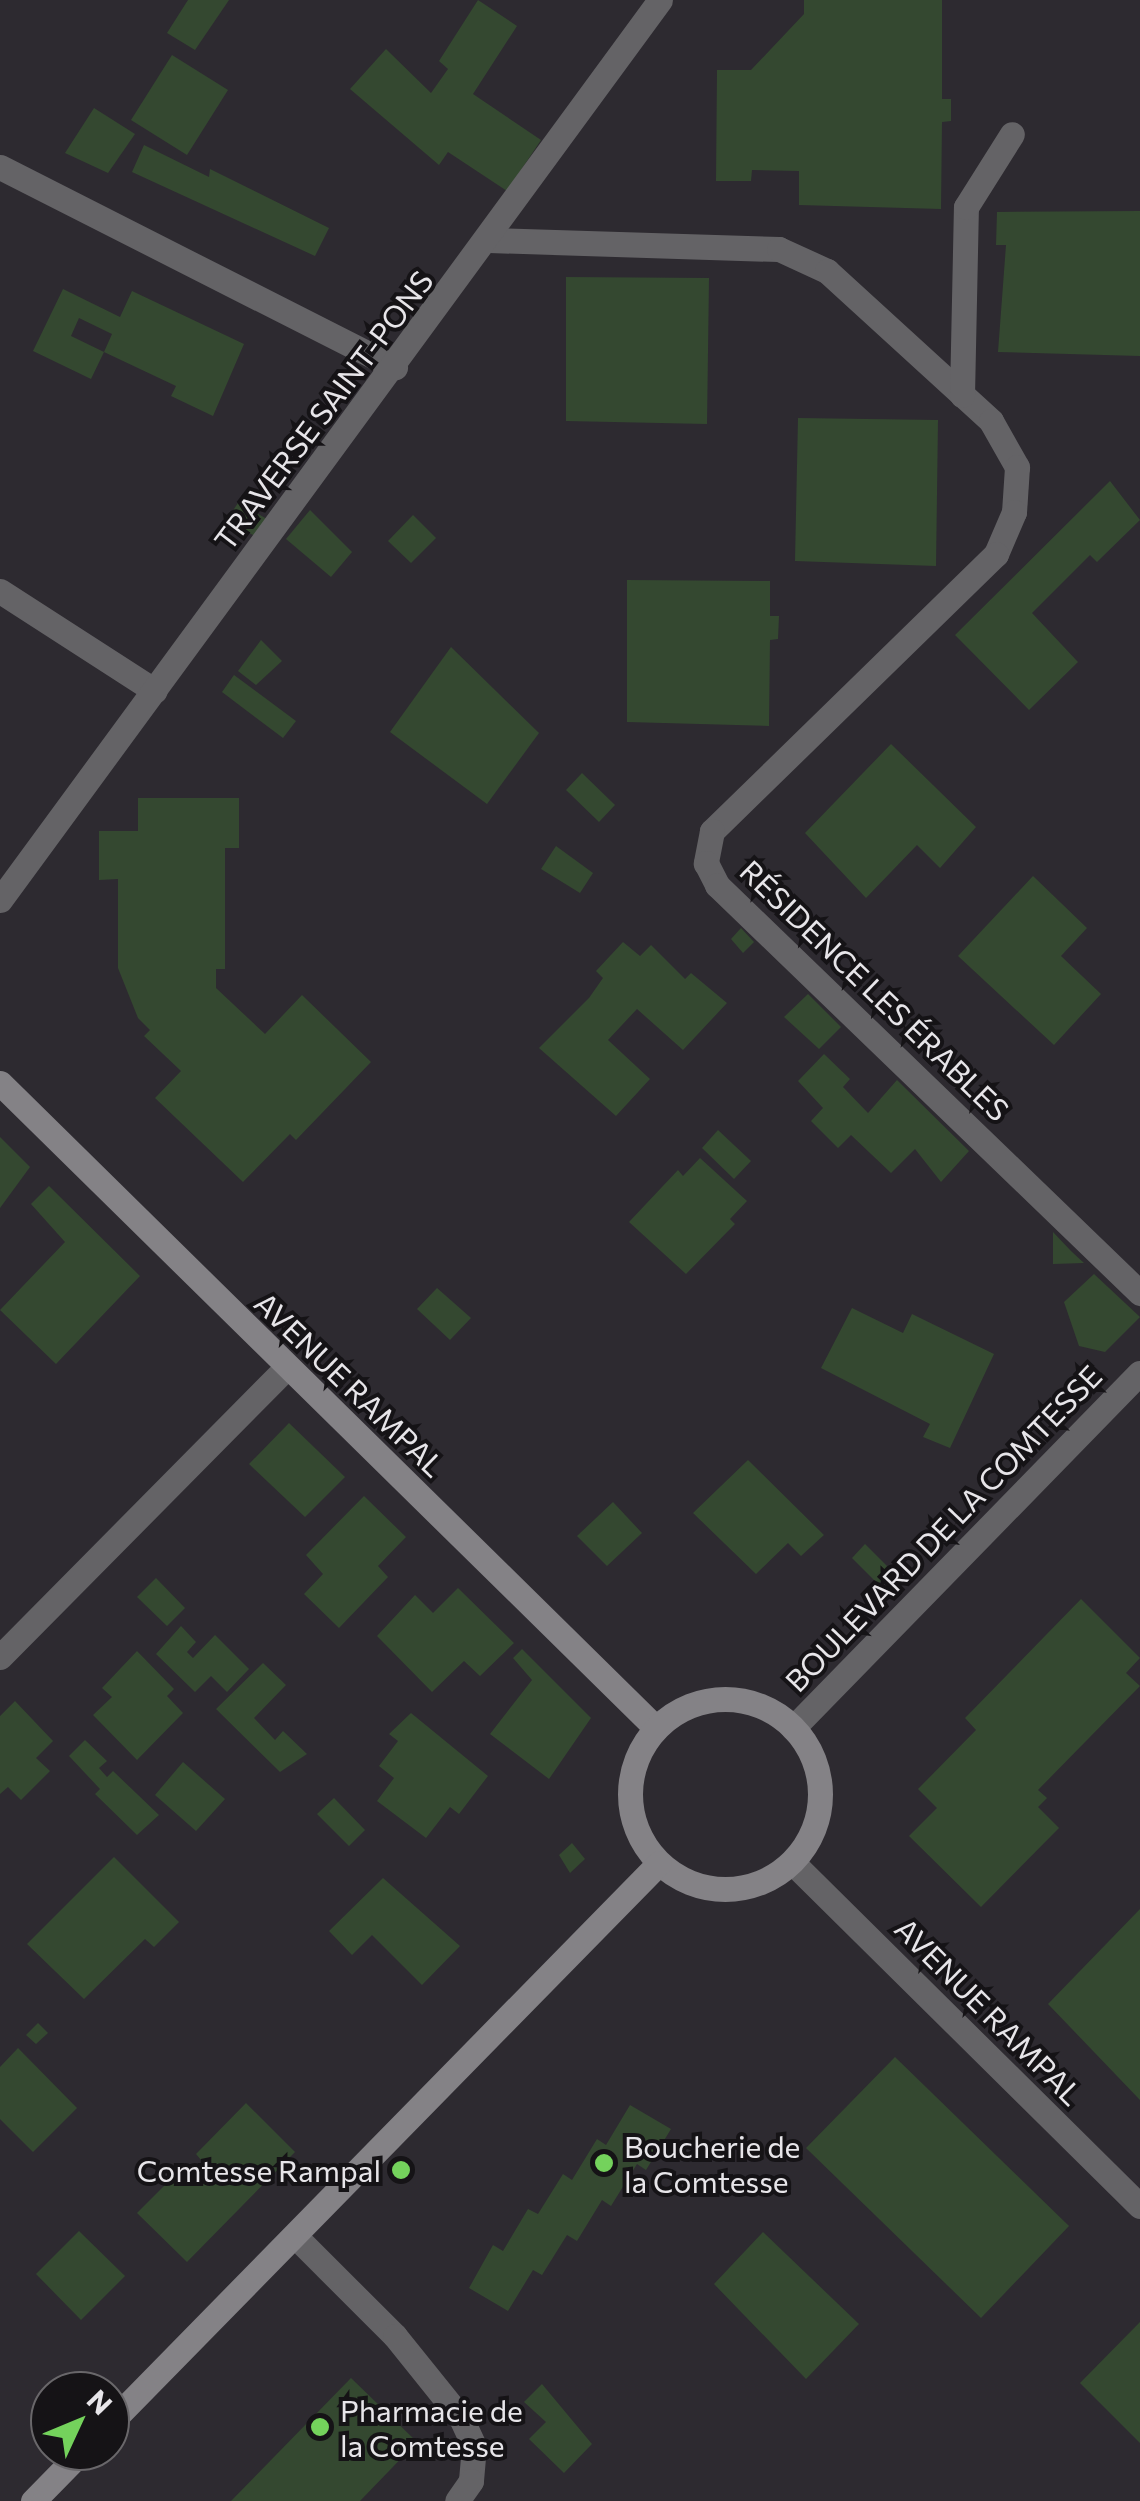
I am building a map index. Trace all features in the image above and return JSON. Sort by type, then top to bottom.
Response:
[{"type":"street","name":"TRAVERSE SAINT-PONS","points":[[0,900],[489,240],[620,47],[660,0]]},
{"type":"street","points":[[962,395],[966,207],[1012,134]]},
{"type":"street","points":[[0,166],[395,367]]},
{"type":"street","name":"RÉSIDENCE LES ÉRABLES","points":[[489,240],[780,250],[828,270],[991,422],[1017,466],[1014,512],[996,554],[712,832],[706,863],[718,885],[1140,1293]]},
{"type":"street","points":[[0,591],[155,691]]},
{"type":"street","name":"TRAVERSE SAINT-PONS","points":[[0,872],[32,854]]},
{"type":"street","name":"AVENUE RAMPAL","points":[[0,1083],[656,1728]]},
{"type":"street","points":[[0,1657],[286,1368]]},
{"type":"street","name":"BOULEVARD DE LA COMTESSE","points":[[793,1728],[1140,1373]]},
{"type":"street","points":[[724,1699],[762,1707],[793,1728],[817,1771],[820,1796],[812,1831],[792,1862],[773,1877],[726,1890],[690,1882],[659,1864],[638,1832],[630,1797],[636,1760],[656,1728],[687,1707],[724,1699]]},
{"type":"street","name":"AVENUE RAMPAL","points":[[792,1862],[1140,2206]]},
{"type":"street","points":[[130,2403],[659,1864]]},
{"type":"street","points":[[295,2236],[395,2336],[461,2418],[474,2446],[472,2480],[457,2501]]},
{"type":"street","points":[[33,2501],[62,2471]]},
{"type":"building","points":[[188,0],[229,0],[195,50],[167,33]]},
{"type":"building","points":[[478,0],[517,26],[473,94],[541,140],[507,191],[448,152],[439,165],[350,89],[386,49],[431,93],[448,69],[439,61]]},
{"type":"building","points":[[804,0],[942,0],[942,99],[951,99],[951,121],[942,122],[941,209],[799,205],[799,171],[752,170],[751,181],[716,181],[717,70],[751,70],[804,14]]},
{"type":"building","points":[[172,55],[228,90],[187,155],[131,120]]},
{"type":"building","points":[[94,108],[135,134],[108,173],[65,153]]},
{"type":"building","points":[[144,145],[209,177],[210,169],[329,228],[315,256],[132,172]]},
{"type":"building","points":[[1140,211],[1140,356],[998,352],[1006,245],[996,245],[997,212]]},
{"type":"building","points":[[566,277],[709,278],[707,424],[566,421]]},
{"type":"building","points":[[63,289],[120,317],[132,291],[244,344],[213,416],[171,396],[176,386],[104,352],[91,379],[33,351]],"holes":[[[79,318],[112,334],[104,352],[71,336]]]},
{"type":"building","points":[[798,418],[938,420],[936,566],[795,561]]},
{"type":"building","points":[[1110,481],[1140,520],[1097,562],[1090,555],[1032,613],[1078,662],[1029,710],[955,635]]},
{"type":"building","points":[[238,503],[267,519],[255,536],[226,521]]},
{"type":"building","points":[[310,510],[352,552],[331,577],[286,539]]},
{"type":"building","points":[[413,515],[436,538],[411,563],[388,541]]},
{"type":"building","points":[[627,580],[770,581],[770,616],[779,616],[778,639],[770,640],[769,726],[627,722]]},
{"type":"building","points":[[261,640],[282,661],[256,685],[238,671]]},
{"type":"building","points":[[451,647],[539,733],[487,804],[390,732]]},
{"type":"building","points":[[234,675],[296,721],[283,738],[222,692]]},
{"type":"building","points":[[891,744],[976,827],[940,868],[917,845],[866,898],[805,833]]},
{"type":"building","points":[[582,773],[615,805],[599,822],[566,790]]},
{"type":"building","points":[[138,798],[239,798],[239,848],[225,848],[225,969],[216,969],[216,988],[265,1034],[302,995],[371,1062],[296,1140],[290,1134],[243,1182],[155,1098],[181,1071],[144,1036],[150,1030],[138,1018],[118,968],[118,879],[99,880],[99,831],[138,831]]},
{"type":"building","points":[[556,846],[593,873],[580,893],[541,869]]},
{"type":"building","points":[[1033,876],[1087,928],[1061,956],[1101,994],[1054,1045],[958,956]]},
{"type":"building","points":[[741,928],[754,942],[743,953],[731,939]]},
{"type":"building","points":[[623,942],[640,956],[651,945],[685,979],[691,973],[727,1003],[683,1050],[637,1009],[608,1040],[650,1079],[616,1116],[539,1048],[589,998],[603,978],[596,971]]},
{"type":"building","points":[[808,994],[841,1027],[819,1049],[784,1017]]},
{"type":"building","points":[[824,1054],[850,1079],[843,1087],[868,1113],[897,1080],[969,1151],[941,1182],[915,1149],[891,1173],[851,1135],[838,1148],[811,1121],[823,1108],[798,1081]]},
{"type":"building","points":[[718,1130],[751,1161],[734,1179],[702,1148]]},
{"type":"building","points":[[0,1137],[30,1167],[0,1208]]},
{"type":"building","points":[[700,1158],[747,1201],[730,1219],[735,1224],[686,1274],[629,1222],[678,1170],[683,1176]]},
{"type":"building","points":[[49,1186],[140,1276],[56,1364],[0,1310],[65,1242],[31,1204]]},
{"type":"building","points":[[1053,1232],[1071,1251],[1084,1263],[1053,1264]]},
{"type":"building","points":[[1094,1274],[1140,1317],[1105,1352],[1079,1346],[1064,1302]]},
{"type":"building","points":[[437,1288],[471,1318],[450,1340],[417,1309]]},
{"type":"building","points":[[852,1308],[903,1333],[912,1314],[994,1354],[950,1448],[923,1437],[930,1424],[821,1368]]},
{"type":"building","points":[[289,1423],[345,1477],[305,1517],[249,1464]]},
{"type":"building","points":[[748,1460],[824,1535],[801,1556],[788,1543],[756,1574],[693,1513]]},
{"type":"building","points":[[364,1496],[406,1537],[378,1566],[388,1577],[339,1628],[304,1594],[323,1574],[306,1555]]},
{"type":"building","points":[[613,1502],[642,1533],[607,1566],[577,1536]]},
{"type":"building","points":[[865,1544],[892,1571],[878,1584],[852,1558]]},
{"type":"building","points":[[156,1578],[185,1608],[167,1626],[137,1597]]},
{"type":"building","points":[[458,1588],[514,1643],[480,1676],[464,1661],[432,1692],[377,1636],[415,1595],[433,1613]]},
{"type":"building","points":[[1081,1599],[1140,1658],[1126,1673],[1140,1686],[1038,1790],[1047,1798],[1038,1807],[1059,1828],[981,1907],[909,1836],[937,1808],[918,1789],[976,1730],[965,1718]]},
{"type":"building","points":[[181,1626],[196,1642],[187,1652],[193,1658],[215,1635],[249,1669],[227,1692],[211,1676],[195,1692],[156,1654]]},
{"type":"building","points":[[522,1649],[591,1718],[549,1779],[490,1734],[532,1680],[513,1658]]},
{"type":"building","points":[[137,1651],[174,1689],[167,1696],[183,1713],[137,1760],[93,1715],[112,1697],[102,1688]]},
{"type":"building","points":[[263,1663],[286,1685],[254,1718],[275,1740],[283,1731],[307,1754],[280,1772],[216,1709]]},
{"type":"building","points":[[15,1701],[53,1741],[36,1758],[50,1771],[21,1800],[8,1787],[0,1794],[0,1716]]},
{"type":"building","points":[[411,1713],[488,1776],[459,1814],[450,1807],[426,1838],[377,1801],[394,1778],[379,1766],[398,1741],[389,1734]]},
{"type":"building","points":[[85,1740],[107,1761],[99,1768],[107,1777],[113,1771],[159,1815],[137,1835],[95,1794],[100,1789],[69,1756]]},
{"type":"building","points":[[183,1762],[225,1799],[196,1831],[155,1795]]},
{"type":"building","points":[[334,1798],[365,1830],[349,1846],[317,1814]]},
{"type":"building","points":[[572,1843],[585,1859],[570,1873],[559,1855]]},
{"type":"building","points":[[114,1857],[179,1922],[154,1947],[145,1939],[84,1999],[27,1944]]},
{"type":"building","points":[[383,1878],[460,1946],[422,1985],[372,1935],[352,1955],[329,1931]]},
{"type":"building","points":[[1140,1909],[1140,2100],[1048,2004]]},
{"type":"building","points":[[38,2023],[48,2033],[36,2044],[26,2035]]},
{"type":"building","points":[[18,2048],[77,2108],[33,2152],[0,2119],[0,2067]]},
{"type":"building","points":[[895,2057],[1069,2226],[981,2318],[806,2148]]},
{"type":"building","points":[[246,2103],[295,2152],[187,2262],[137,2213],[182,2168],[192,2179],[206,2166],[196,2154]]},
{"type":"building","points":[[630,2105],[671,2129],[646,2170],[637,2164],[611,2206],[602,2200],[577,2241],[567,2235],[542,2275],[533,2270],[508,2311],[469,2288],[493,2245],[503,2251],[528,2209],[538,2214],[563,2174],[572,2180],[597,2139],[606,2145]]},
{"type":"building","points":[[79,2231],[125,2276],[81,2320],[36,2274]]},
{"type":"building","points":[[763,2232],[859,2324],[806,2379],[714,2284]]},
{"type":"building","points":[[1140,2322],[1140,2443],[1080,2383]]},
{"type":"building","points":[[351,2378],[417,2442],[360,2501],[231,2501]]},
{"type":"building","points":[[542,2384],[592,2444],[564,2473],[529,2439],[546,2422],[524,2402]]},
{"type":"place","name":"Boucherie de la Comtesse","points":[[604,2163]]},
{"type":"place","name":"Comtesse Rampal","points":[[401,2170]]},
{"type":"place","name":"Pharmacie de la Comtesse","points":[[320,2427]]}]
